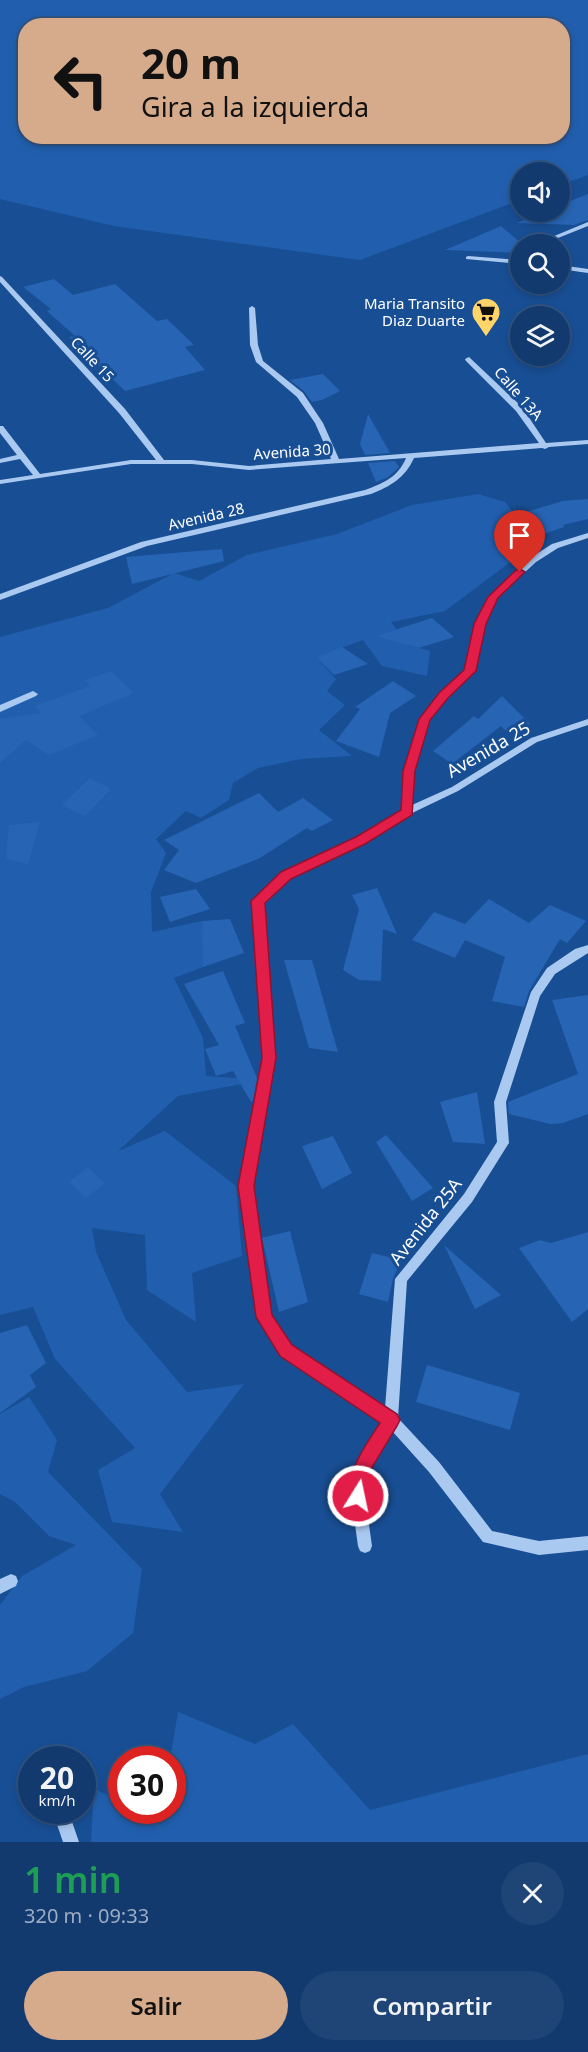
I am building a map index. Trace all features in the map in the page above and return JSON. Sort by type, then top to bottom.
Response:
[{"type":"street","points":[[563,234],[588,224]]},
{"type":"street","points":[[468,258],[508,261]]},
{"type":"street","points":[[570,268],[588,271]]},
{"type":"street","name":"Calle 15","points":[[0,278],[122,411],[161,462]]},
{"type":"street","points":[[252,308],[254,345],[260,362],[300,395],[319,423],[336,462]]},
{"type":"street","name":"Calle 13A","points":[[469,359],[519,409],[545,447]]},
{"type":"street","points":[[0,428],[38,476]]},
{"type":"street","name":"Avenida 30","points":[[0,482],[120,463],[192,462],[249,468],[588,442]]},
{"type":"street","points":[[0,461],[22,456]]},
{"type":"street","name":"Avenida 28","points":[[0,597],[144,544],[368,492],[390,484],[405,471],[410,457]]},
{"type":"street","points":[[407,812],[409,771],[425,719],[443,695],[470,671],[480,624],[493,597],[547,550],[588,535]]},
{"type":"street","points":[[0,709],[33,694]]},
{"type":"street","name":"Avenida 25","points":[[391,1420],[286,1350],[264,1317],[246,1186],[269,1058],[258,901],[286,875],[360,840],[407,812],[454,789],[534,740],[588,722]]},
{"type":"street","name":"Avenida 25A","points":[[365,1546],[358,1496],[363,1467],[391,1420],[401,1279],[468,1198],[503,1143],[500,1102],[535,995],[552,971],[579,952],[588,949]]},
{"type":"street","points":[[391,1420],[434,1467],[488,1537],[539,1548],[588,1543]]},
{"type":"street","points":[[65,1824],[71,1842]]},
{"type":"shaded area","points":[[0,0],[588,0],[588,175],[570,181],[570,162],[510,162],[510,204],[360,260],[114,226],[0,199]]},
{"type":"shaded area","points":[[478,494],[505,502],[537,542],[445,611],[391,622],[408,645],[430,651],[427,676],[382,666],[363,640],[316,657],[336,679],[327,691],[345,705],[319,730],[352,756],[301,759],[258,768],[233,783],[229,800],[201,818],[186,811],[156,839],[166,853],[151,892],[152,932],[202,921],[206,966],[174,978],[203,1038],[206,1076],[262,1080],[178,1096],[118,1151],[165,1131],[236,1186],[242,1256],[192,1273],[196,1322],[147,1290],[145,1235],[92,1228],[96,1252],[126,1320],[187,1392],[244,1384],[160,1494],[183,1532],[112,1522],[98,1470],[135,1448],[55,1359],[33,1307],[0,1315],[0,637],[108,608],[174,573],[199,581],[247,555],[337,534],[412,505]]},
{"type":"shaded area","points":[[29,1397],[57,1440],[48,1472],[142,1569],[133,1633],[87,1671],[24,1687],[0,1699],[0,1605],[22,1576],[76,1545],[49,1536],[15,1502],[0,1494],[0,1414]]},
{"type":"shaded area","points":[[178,1712],[255,1744],[293,1724],[370,1810],[588,1754],[588,1842],[91,1842],[92,1824],[96,1824],[96,1790],[108,1795],[108,1824],[186,1824],[186,1746],[172,1746]]},
{"type":"building","points":[[588,194],[588,220],[574,225],[517,223],[570,222],[570,201]]},
{"type":"building","points":[[501,226],[510,234],[510,253],[445,250]]},
{"type":"building","points":[[54,279],[73,295],[115,284],[157,321],[167,319],[194,345],[185,347],[205,370],[125,391],[69,337],[75,336],[47,311],[51,309],[23,287]]},
{"type":"building","points":[[323,374],[340,391],[312,402],[304,391],[290,380]]},
{"type":"building","points":[[368,414],[390,453],[365,455],[360,444]]},
{"type":"building","points":[[395,461],[399,467],[388,477],[376,482],[368,463]]},
{"type":"building","points":[[588,499],[588,519],[563,525],[564,527],[535,537],[515,515],[563,501]]},
{"type":"building","points":[[222,549],[224,561],[132,584],[126,557]]},
{"type":"building","points":[[432,618],[454,637],[419,648],[376,636]]},
{"type":"building","points":[[342,647],[368,664],[334,675],[316,657]]},
{"type":"building","points":[[111,671],[134,693],[79,716],[98,735],[49,755],[26,740],[0,763],[0,719],[41,713],[35,706],[90,686],[85,680]]},
{"type":"building","points":[[393,681],[416,696],[390,713],[379,757],[336,741],[360,709],[355,707]]},
{"type":"building","points":[[502,696],[530,724],[507,732],[501,726],[452,764],[433,751],[474,716],[478,719]]},
{"type":"building","points":[[90,778],[111,789],[85,816],[62,805]]},
{"type":"building","points":[[259,793],[278,812],[303,798],[333,820],[312,831],[307,828],[258,859],[196,883],[164,870],[179,850],[164,840]]},
{"type":"building","points":[[40,822],[28,864],[6,859],[9,825]]},
{"type":"building","points":[[377,888],[397,934],[383,929],[381,981],[359,980],[343,970],[359,909],[352,895]]},
{"type":"building","points":[[196,889],[210,909],[170,922],[160,897]]},
{"type":"building","points":[[489,899],[529,923],[550,905],[586,921],[567,943],[560,939],[529,991],[524,1007],[492,1001],[505,957],[465,940],[455,958],[412,940],[434,912],[465,924]]},
{"type":"building","points":[[230,919],[244,953],[203,967],[202,921]]},
{"type":"building","points":[[284,960],[312,960],[338,1052],[309,1048]]},
{"type":"building","points":[[223,971],[245,1023],[235,1026],[257,1078],[251,1102],[233,1071],[216,1076],[205,1049],[219,1045],[184,984]]},
{"type":"building","points":[[588,995],[588,1114],[563,1123],[550,1124],[509,1114],[508,1102],[578,1074],[552,1000]]},
{"type":"building","points":[[477,1092],[485,1144],[453,1142],[440,1102]]},
{"type":"building","points":[[386,1135],[433,1188],[412,1201],[376,1142]]},
{"type":"building","points":[[333,1136],[352,1173],[322,1189],[302,1146]]},
{"type":"building","points":[[88,1167],[105,1183],[86,1198],[69,1182]]},
{"type":"building","points":[[290,1231],[308,1302],[279,1312],[262,1238]]},
{"type":"building","points":[[588,1232],[588,1309],[572,1322],[519,1248],[540,1240],[551,1243]]},
{"type":"building","points":[[444,1245],[501,1295],[475,1309]]},
{"type":"building","points":[[372,1253],[401,1260],[393,1279],[388,1302],[359,1294]]},
{"type":"building","points":[[27,1325],[46,1363],[30,1375],[36,1387],[0,1413],[0,1333]]},
{"type":"building","points":[[427,1365],[520,1393],[510,1430],[416,1402]]},
{"type":"place","name":"Maria Transito Diaz Duarte","points":[[486,338]]},
{"type":"route","points":[[358,1496],[363,1467],[391,1420],[286,1350],[264,1317],[246,1186],[269,1058],[258,901],[286,875],[360,840],[407,812],[409,771],[425,719],[443,695],[470,671],[480,624],[493,597],[520,572]]}]
